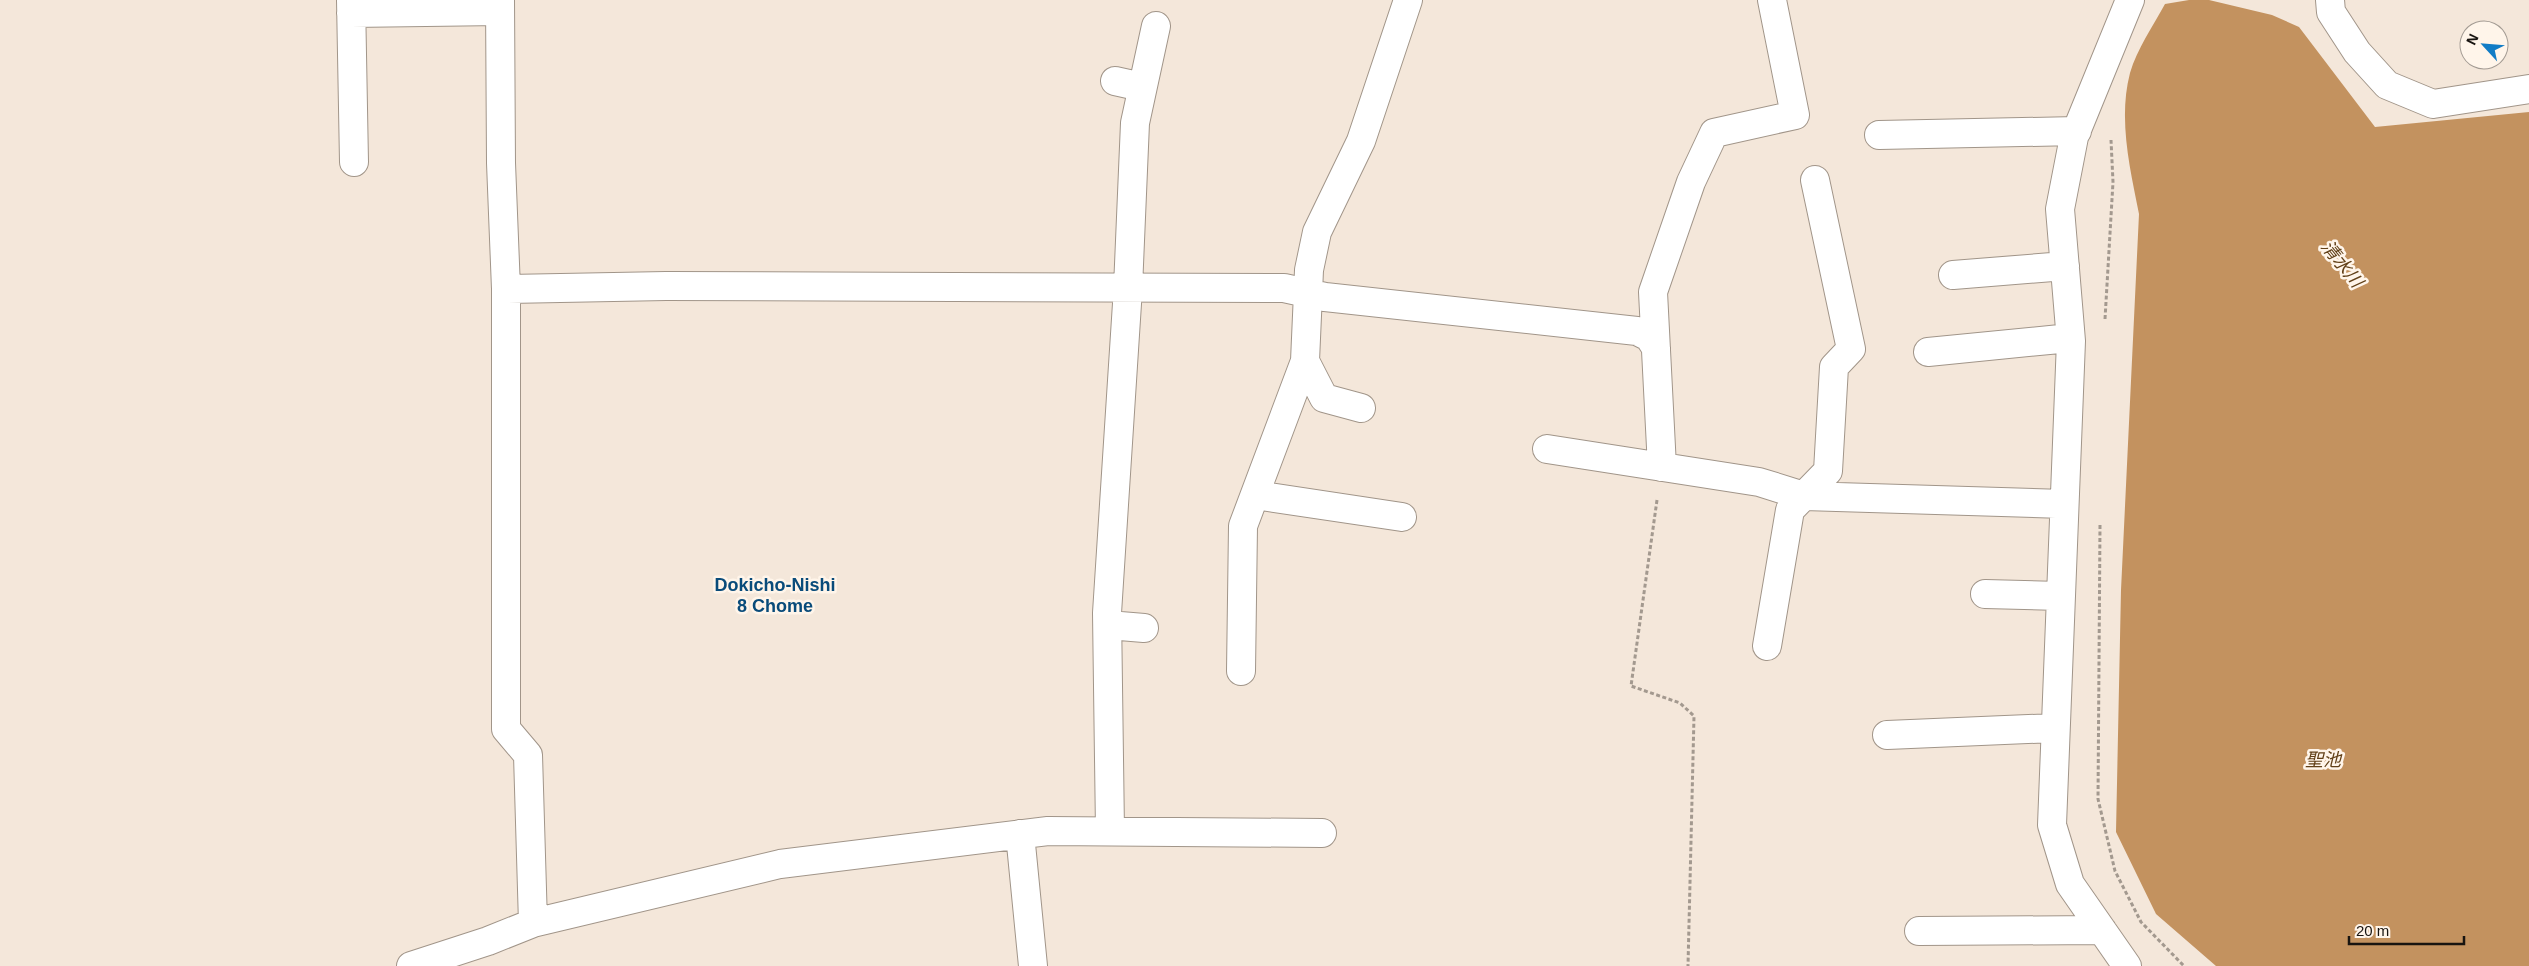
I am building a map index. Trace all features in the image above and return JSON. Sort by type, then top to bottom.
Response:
[{"type":"street","points":[[1241,671],[1243,526],[1305,361],[1309,270],[1317,232],[1362,141],[1408,0]]},
{"type":"street","points":[[1662,467],[1652,292],[1691,182],[1714,133],[1795,115],[1772,0]]},
{"type":"street","points":[[2127,966],[2070,884],[2052,825],[2054,728],[2070,338],[2060,208],[2077,131],[2130,0]]},
{"type":"street","points":[[2330,0],[2331,12],[2357,52],[2387,85],[2433,104],[2529,88]]},
{"type":"street","points":[[354,162],[351,7],[500,5],[501,163],[506,289],[506,729],[528,755],[534,923]]},
{"type":"street","points":[[1110,831],[1108,625],[1128,288],[1135,123],[1156,26]]},
{"type":"street","points":[[1115,81],[1142,87]]},
{"type":"street","points":[[1879,135],[2077,131]]},
{"type":"street","points":[[1767,646],[1790,510],[1828,471],[1834,367],[1851,349],[1815,180]]},
{"type":"street","points":[[1952,275],[2065,266]]},
{"type":"street","points":[[506,289],[666,286],[1284,288],[1325,297],[1636,330],[1649,337],[1656,348]]},
{"type":"street","points":[[1928,352],[2070,338]]},
{"type":"street","points":[[1305,361],[1324,398],[1361,408]]},
{"type":"street","points":[[1547,449],[1759,482],[1804,496],[2064,504]]},
{"type":"street","points":[[1255,495],[1402,517]]},
{"type":"street","points":[[1985,594],[2060,596]]},
{"type":"street","points":[[1108,625],[1144,628]]},
{"type":"street","points":[[1887,735],[2054,728]]},
{"type":"street","points":[[412,966],[488,941],[534,923],[780,864],[1048,831],[1322,833]]},
{"type":"street","points":[[1020,834],[1033,966]]},
{"type":"street","points":[[1919,932],[2102,930]]},
{"type":"path","points":[[2105,326],[2113,182],[2111,134]]},
{"type":"path","points":[[1662,467],[1631,686],[1680,703],[1694,716],[1688,966]]},
{"type":"path","points":[[2100,522],[2098,799],[2115,871],[2141,922],[2184,966]]},
{"type":"water","name":"聖池","points":[[2189,0],[2209,0],[2272,15],[2299,27],[2375,127],[2529,112],[2529,966],[2216,966],[2156,914],[2116,832],[2121,590],[2139,214],[2127,144],[2125,108],[2130,73],[2137,55],[2165,4]]},
{"type":"district","name":"Dokicho-Nishi 8 Chome","points":[[775,595]]},
{"type":"water label","name":"清水川","points":[[2342,264]]}]
